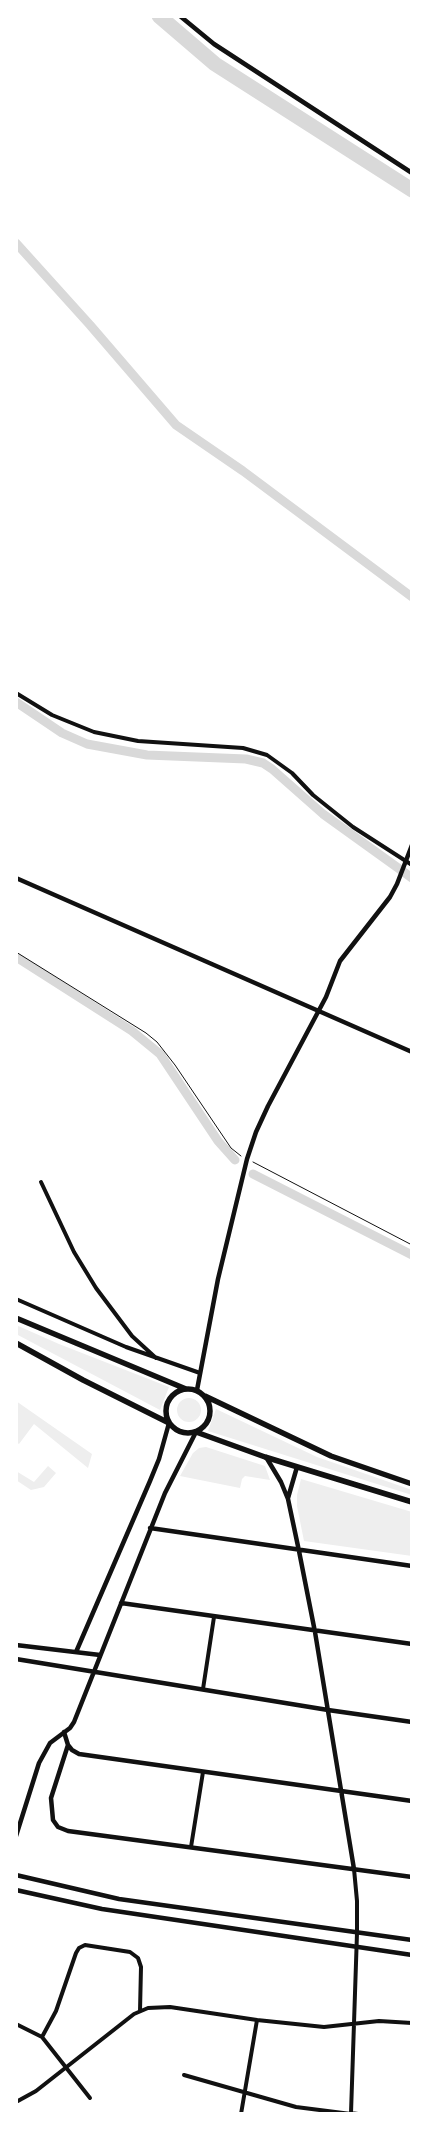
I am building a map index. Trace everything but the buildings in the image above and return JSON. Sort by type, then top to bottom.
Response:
[{"type":"highway","points":[[16,1318],[186,1389],[197,1390],[205,1396],[331,1456],[412,1484]]},
{"type":"highway","points":[[16,1343],[83,1380],[170,1422],[182,1432],[196,1432],[265,1457],[412,1502]]},
{"type":"highway","points":[[170,1422],[166,1412],[169,1401],[176,1392],[186,1389]]},
{"type":"highway","points":[[196,1432],[203,1427],[210,1416],[210,1406],[205,1396]]},
{"type":"street","points":[[180,16],[214,44],[412,173]]},
{"type":"street","points":[[16,693],[52,715],[94,732],[147,742],[243,748],[268,755],[292,773],[346,822],[412,865]]},
{"type":"street","points":[[197,1390],[218,1279],[247,1159],[268,1106],[319,1011],[340,961],[358,935],[384,907],[407,862],[412,845]]},
{"type":"street","points":[[16,878],[412,1052]]},
{"type":"street","points":[[40,1182],[74,1252],[96,1288],[132,1336],[156,1358]]},
{"type":"street","points":[[16,1299],[88,1331],[200,1373]]},
{"type":"street","points":[[76,1652],[159,1459],[170,1422]]},
{"type":"street","points":[[16,1836],[38,1763],[50,1743],[74,1722],[150,1528],[169,1483],[196,1432]]},
{"type":"street","points":[[265,1457],[281,1482],[288,1499],[315,1632],[354,1869],[357,1901],[357,1947],[351,2114]]},
{"type":"street","points":[[288,1499],[296,1467]]},
{"type":"street","points":[[150,1528],[412,1566]]},
{"type":"street","points":[[121,1603],[315,1632],[412,1644]]},
{"type":"street","points":[[203,1689],[214,1617]]},
{"type":"street","points":[[16,1645],[100,1655]]},
{"type":"street","points":[[16,1659],[412,1722]]},
{"type":"street","points":[[64,1732],[68,1745],[79,1754],[412,1801]]},
{"type":"street","points":[[68,1745],[51,1798],[53,1820],[58,1827],[68,1830],[412,1876]]},
{"type":"street","points":[[191,1847],[203,1772]]},
{"type":"street","points":[[16,1875],[119,1899],[412,1940]]},
{"type":"street","points":[[16,1890],[102,1909],[412,1955]]},
{"type":"street","points":[[42,2037],[56,2011],[76,1953],[79,1948],[85,1945],[130,1952],[138,1958],[141,1967],[140,2011]]},
{"type":"street","points":[[16,2102],[36,2091],[140,2011],[148,2008],[170,2007],[257,2020],[324,2027],[379,2021],[412,2022]]},
{"type":"street","points":[[241,2114],[257,2020]]},
{"type":"street","points":[[16,2024],[42,2037],[90,2098]]},
{"type":"street","points":[[184,2075],[296,2107],[358,2114]]},
{"type":"path","points":[[16,952],[146,1033],[157,1042],[175,1065],[231,1148],[247,1159],[412,1245]]},
{"type":"shaded area","points":[[16,1325],[169,1387],[160,1410],[16,1334]]},
{"type":"shaded area","points":[[189,1398],[198,1401],[201,1410],[198,1419],[189,1422],[180,1419],[177,1410],[180,1401]]},
{"type":"shaded area","points":[[16,1401],[92,1454],[88,1468],[34,1424],[19,1444],[16,1442]]},
{"type":"shaded area","points":[[216,1409],[317,1457],[412,1490],[412,1495],[208,1431]]},
{"type":"shaded area","points":[[206,1447],[265,1466],[270,1480],[245,1476],[242,1479],[240,1488],[180,1476],[193,1453],[199,1448]]},
{"type":"shaded area","points":[[48,1466],[56,1473],[44,1487],[31,1490],[16,1480],[16,1471],[34,1482]]},
{"type":"shaded area","points":[[301,1479],[412,1512],[412,1556],[304,1541],[297,1506],[297,1495]]},
{"type":"waterway","points":[[159,16],[215,64],[412,190]]},
{"type":"waterway","points":[[16,243],[176,425],[243,471],[412,597]]},
{"type":"waterway","points":[[16,702],[62,733],[87,744],[147,755],[246,759],[263,763],[323,814],[412,878]]},
{"type":"waterway","points":[[16,957],[132,1031],[160,1054],[218,1141],[235,1160]]},
{"type":"waterway","points":[[253,1174],[412,1255]]}]
